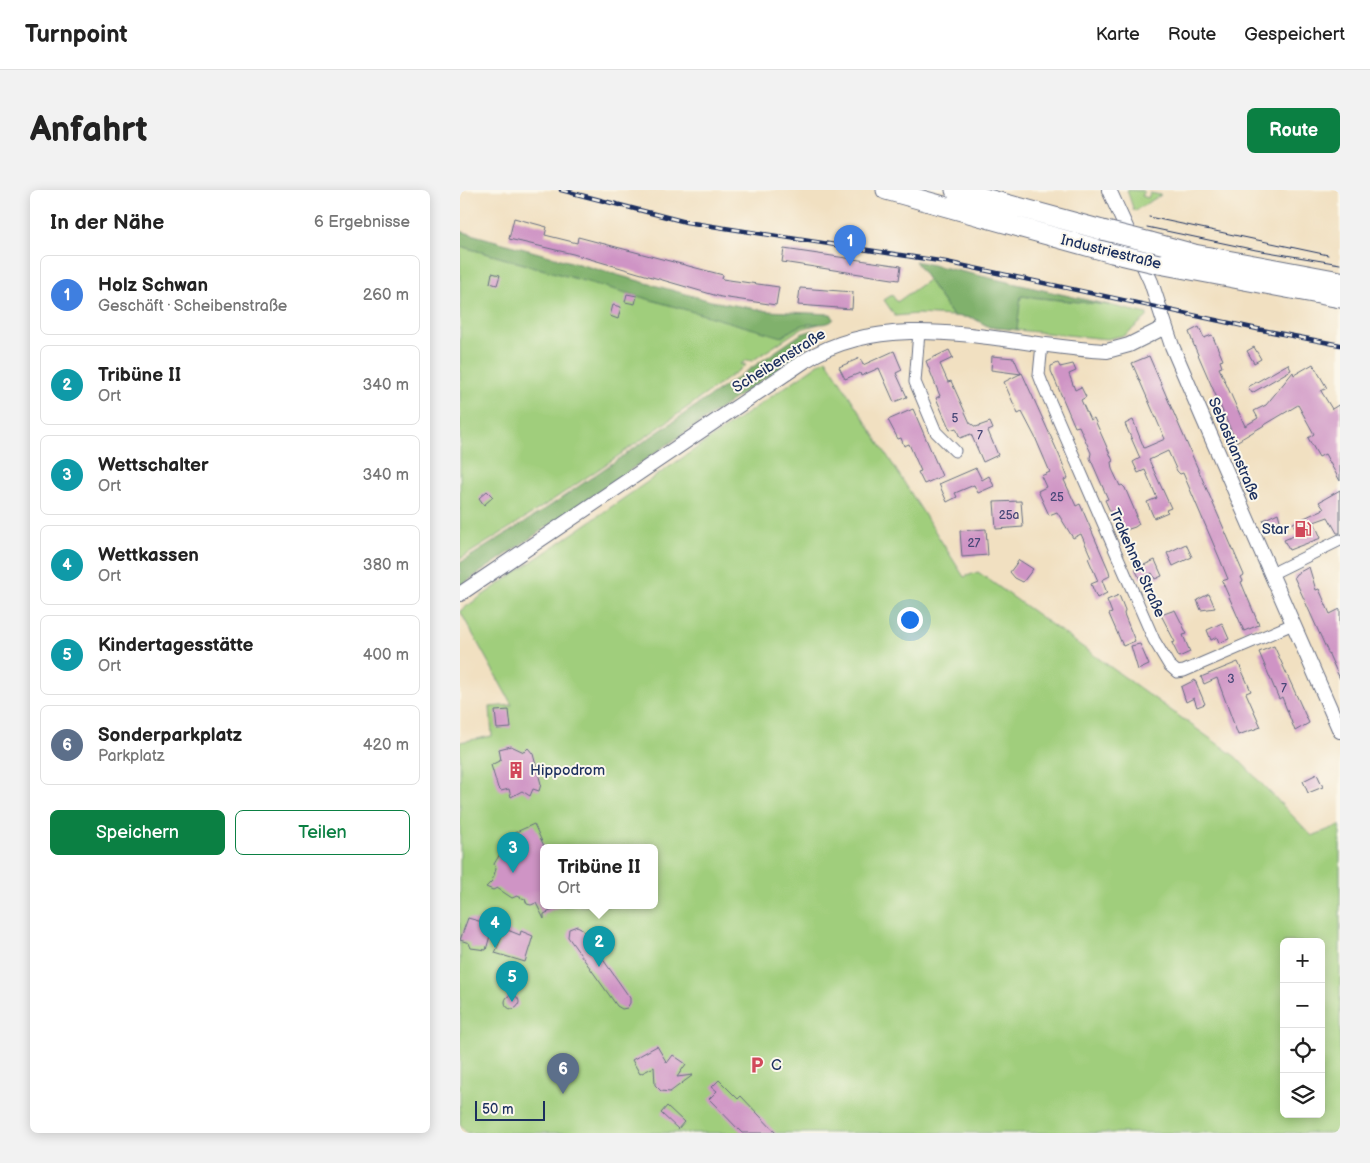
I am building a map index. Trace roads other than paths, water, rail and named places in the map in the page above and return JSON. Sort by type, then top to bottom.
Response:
[{"type":"highway","name":"Industriestraße","points":[[886,190],[1112,253],[1159,264],[1340,298]]},
{"type":"highway","name":"Industriestraße","points":[[955,190],[1194,254],[1340,281]]},
{"type":"street","name":"Sebastianstraße","points":[[1100,190],[1145,285],[1158,307]]},
{"type":"street","name":"Sebastianstraße","points":[[1109,190],[1141,259],[1165,327],[1271,574],[1336,712],[1340,731]]},
{"type":"street","name":"Scheibenstraße","points":[[460,594],[822,350],[865,335],[919,332],[1107,351],[1129,345],[1165,327]]},
{"type":"street","points":[[919,332],[915,382],[936,432],[955,451]]},
{"type":"street","name":"Trakehner Straße","points":[[1042,344],[1039,368],[1042,383],[1154,640],[1171,668],[1177,672],[1184,671],[1293,624]]},
{"type":"street","points":[[1271,574],[1340,540]]},
{"type":"tram line","points":[[1149,217],[1328,255]]},
{"type":"tram line","points":[[1147,227],[1256,250],[1340,264]]},
{"type":"railway","points":[[561,190],[686,222],[946,262],[1340,345]]},
{"type":"place","name":"Holz Schwan","points":[[850,266]]},
{"type":"place","name":"Star","points":[[1303,529]]},
{"type":"place","name":"Hippodrom","points":[[516,770]]},
{"type":"place","name":"Wettschalter","points":[[513,873]]},
{"type":"place","name":"Wettkassen","points":[[495,948]]},
{"type":"place","name":"Tribüne II","points":[[599,967]]},
{"type":"place","name":"Kindertagesstätte","points":[[512,1002]]},
{"type":"place","name":"C","points":[[757,1065]]},
{"type":"place","name":"Sonderparkplatz","points":[[563,1094]]}]
